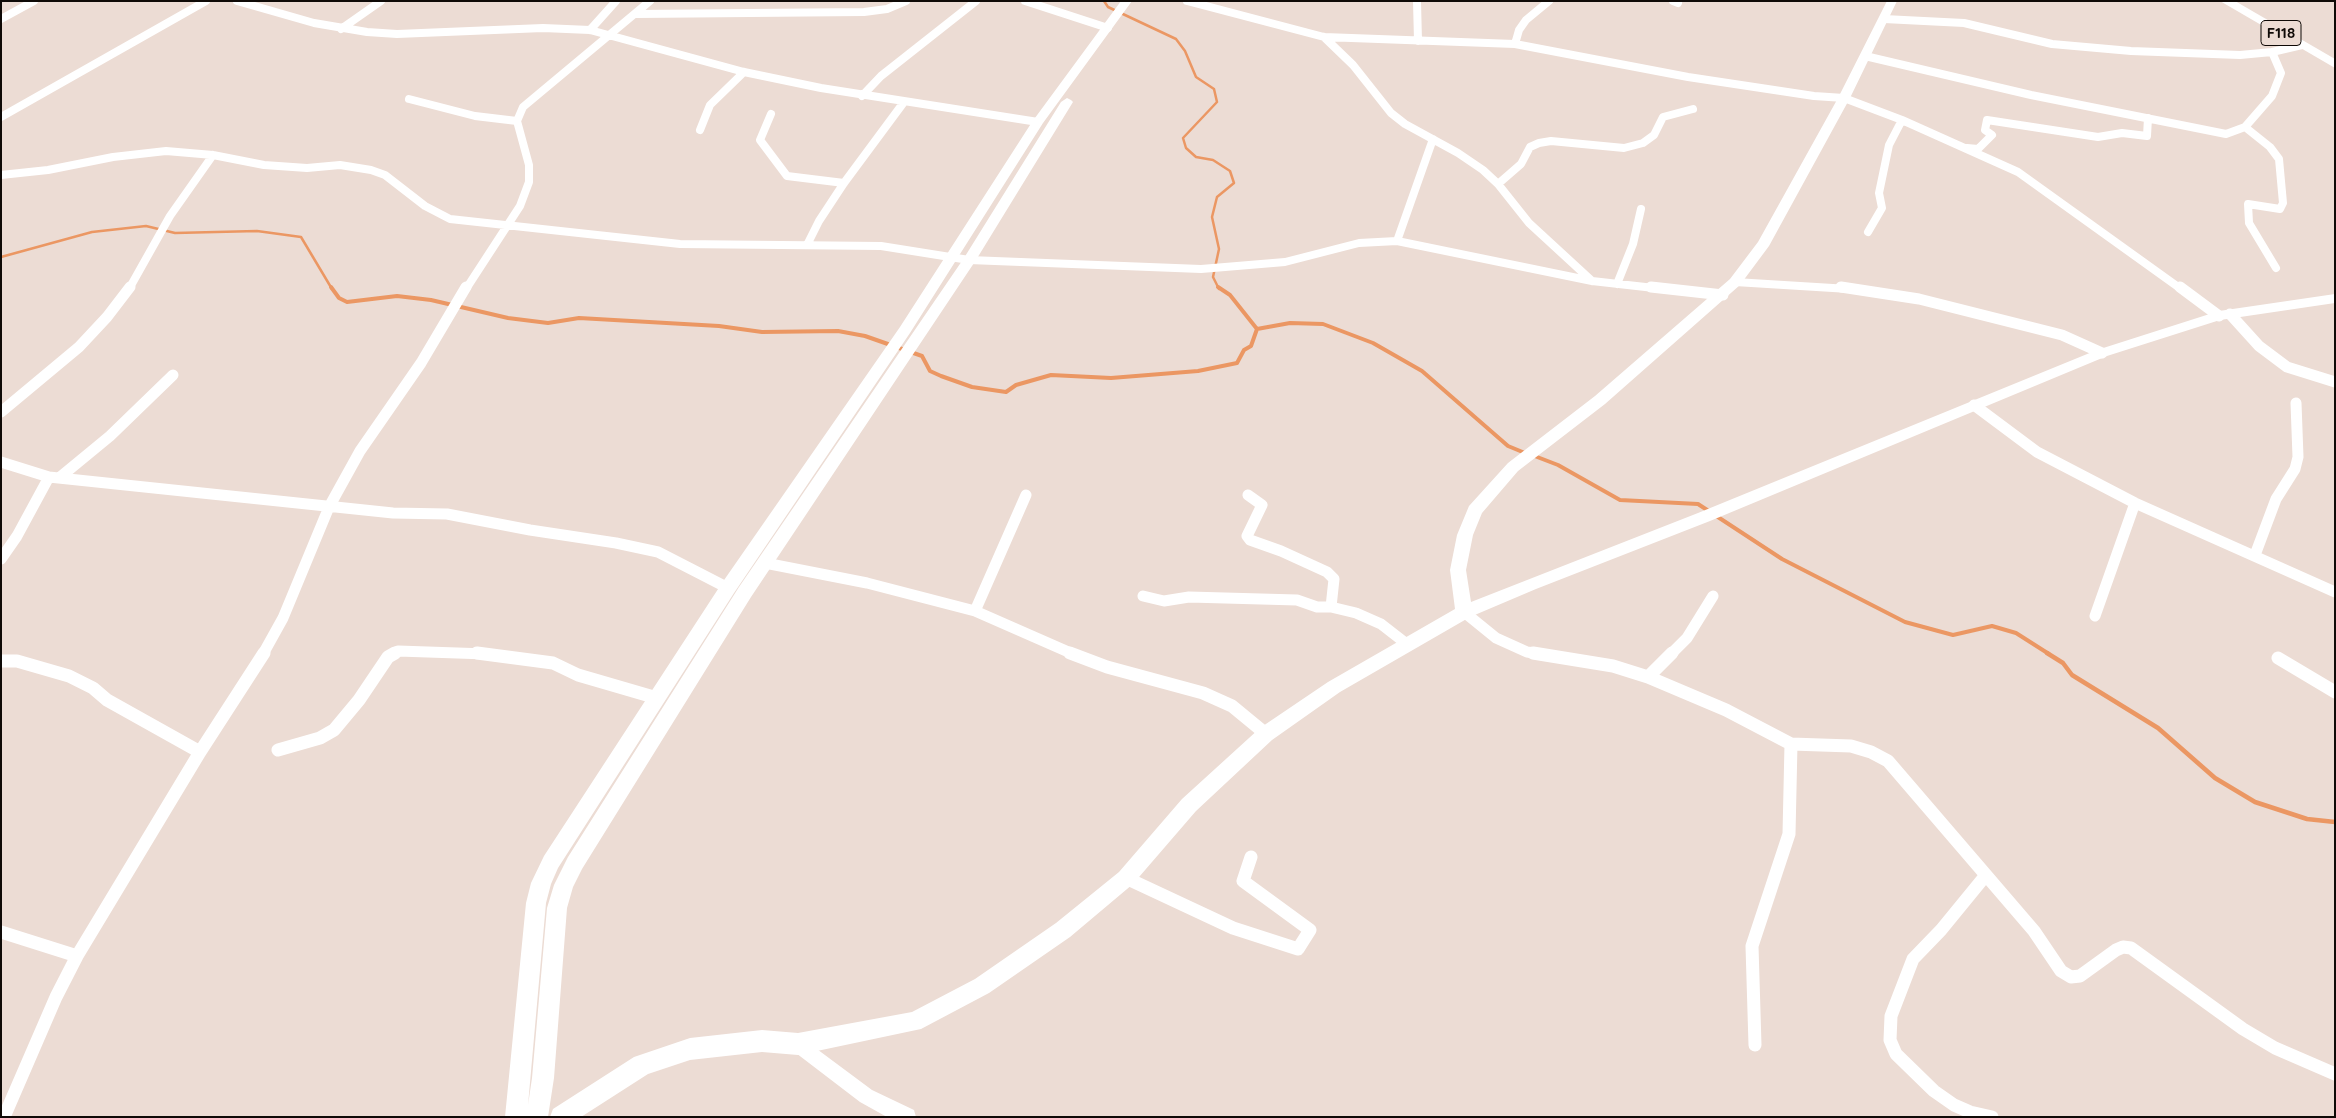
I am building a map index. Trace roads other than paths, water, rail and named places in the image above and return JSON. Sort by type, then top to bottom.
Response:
[{"type":"main road","points":[[1464,612],[1458,570],[1465,535],[1475,510],[1513,467],[1600,400],[1723,295],[1735,282],[1764,243],[1844,98],[1892,1]]},
{"type":"main road","name":"F118","points":[[2226,1],[2335,64]]},
{"type":"main road","name":"F118","points":[[2238,1],[2335,56]]},
{"type":"main road","points":[[537,1117],[543,1078],[558,908],[564,885],[575,862],[693,658],[728,588],[884,374],[920,331],[969,260],[1095,53],[1114,23],[1130,4]]},
{"type":"main road","points":[[516,1117],[536,903],[541,882],[551,862],[657,698],[693,658],[764,564],[884,374],[905,330],[950,257],[1038,122],[1095,53]]},
{"type":"main road","points":[[561,1117],[642,1065],[690,1049],[762,1041],[798,1044],[914,1022],[990,980],[1063,930],[1126,878],[1189,805],[1266,734],[1334,687],[1464,612],[1530,584],[1724,509],[2102,354],[2225,315],[2335,298]]},
{"type":"street","points":[[1,19],[34,1]]},
{"type":"street","points":[[1,117],[206,1]]},
{"type":"street","points":[[238,1],[284,16],[341,29],[397,34],[533,28],[590,30],[744,72],[862,96],[975,110],[1038,122]]},
{"type":"street","points":[[341,29],[381,1]]},
{"type":"street","points":[[590,30],[616,1]]},
{"type":"street","points":[[4,1117],[56,997],[77,956],[200,752],[255,670],[283,618],[328,507],[360,451],[444,327],[469,283],[520,206],[529,182],[528,165],[517,120],[523,107],[650,1]]},
{"type":"street","points":[[636,14],[864,12],[887,9],[906,1]]},
{"type":"street","points":[[862,96],[881,76],[976,1]]},
{"type":"street","points":[[1025,1],[1114,23]]},
{"type":"street","points":[[1187,1],[1324,37],[1515,44],[1688,77],[1814,96],[1844,98],[1902,120],[2018,172],[2225,315],[2259,346],[2287,367],[2335,382]]},
{"type":"street","points":[[1417,1],[1418,40]]},
{"type":"street","points":[[1515,44],[1519,30],[1526,20],[1550,1]]},
{"type":"street","points":[[1884,19],[1976,25],[2052,44],[2240,55],[2272,52],[2302,45]]},
{"type":"street","points":[[1324,37],[1353,65],[1391,113],[1405,124],[1483,170],[1498,184],[1529,223],[1592,281]]},
{"type":"street","points":[[1865,56],[2031,95],[2226,134],[2245,127],[2272,96],[2281,73],[2272,52]]},
{"type":"street","points":[[700,130],[710,105],[744,72]]},
{"type":"street","points":[[409,99],[476,116],[517,120]]},
{"type":"street","points":[[807,246],[819,221],[844,183],[904,102]]},
{"type":"street","points":[[1498,184],[1521,164],[1530,147],[1539,143],[1551,141],[1624,148],[1643,143],[1654,135],[1663,117],[1693,109]]},
{"type":"street","points":[[771,114],[760,134],[760,140],[787,176],[844,183]]},
{"type":"street","points":[[1965,148],[1978,149],[1992,135],[1984,130],[1986,120],[2108,137],[2116,133],[2147,136],[2148,118]]},
{"type":"street","points":[[1868,232],[1882,208],[1879,193],[1889,144],[1902,120]]},
{"type":"street","points":[[2245,127],[2270,147],[2279,159],[2283,203],[2280,209],[2248,204],[2249,223],[2276,268]]},
{"type":"street","points":[[1397,241],[1433,140]]},
{"type":"street","points":[[1,174],[48,170],[113,157],[166,151],[213,155],[256,164],[287,167],[307,168],[340,165],[371,170],[385,175],[431,210],[450,219],[680,244],[881,246],[969,260],[1201,269],[1238,268],[1285,262],[1360,243],[1397,241],[1592,281],[1723,295]]},
{"type":"street","points":[[1,412],[79,347],[107,317],[136,280],[170,216],[213,155]]},
{"type":"street","points":[[1617,284],[1633,244],[1641,209]]},
{"type":"street","points":[[1735,282],[1839,287],[1919,299],[2062,335],[2102,354]]},
{"type":"street","points":[[1,559],[18,536],[54,477],[110,436],[173,375]]},
{"type":"street","points":[[2255,555],[2276,499],[2290,477],[2298,457],[2296,404]]},
{"type":"street","points":[[1974,405],[2037,452],[2135,503],[2335,592]]},
{"type":"street","points":[[1,462],[54,477],[393,514],[447,514],[530,530],[638,547],[658,552],[728,588]]},
{"type":"street","points":[[975,611],[1026,495]]},
{"type":"street","points":[[1248,495],[1262,505],[1247,536],[1250,540],[1281,551],[1327,572],[1334,579],[1331,607]]},
{"type":"street","points":[[2094,616],[2135,503]]},
{"type":"street","points":[[764,564],[867,583],[975,611],[1062,650],[1107,667],[1203,693],[1232,706],[1266,734]]},
{"type":"street","points":[[1143,596],[1164,601],[1189,597],[1297,600],[1317,607],[1331,607],[1356,613],[1381,624],[1408,645]]},
{"type":"street","points":[[1648,676],[1688,638],[1713,596]]},
{"type":"street","points":[[1464,612],[1496,638],[1527,652],[1613,666],[1648,676],[1726,710],[1791,744],[1851,746],[1871,752],[1888,761],[2034,931],[2061,971],[2071,977],[2080,976],[2116,950],[2123,947],[2131,948],[2243,1029],[2275,1048],[2335,1074]]},
{"type":"street","points":[[278,750],[320,738],[334,730],[359,700],[388,656],[398,651],[470,652],[553,664],[578,675],[657,698]]},
{"type":"street","points":[[2278,658],[2335,692]]},
{"type":"street","points":[[1,661],[17,662],[69,676],[93,688],[107,700],[200,752]]},
{"type":"street","points":[[1755,1045],[1752,946],[1789,834],[1791,744]]},
{"type":"street","points":[[1126,878],[1233,928],[1298,949],[1310,930],[1243,881],[1251,857]]},
{"type":"street","points":[[1986,875],[1941,930],[1913,959],[1891,1016],[1890,1040],[1896,1054],[1934,1091],[1954,1105],[1970,1112],[1992,1117]]},
{"type":"street","points":[[1,932],[77,956]]},
{"type":"street","points":[[798,1044],[866,1096],[907,1117]]},
{"type":"waterway","points":[[1104,1],[1108,7],[1176,39],[1185,51],[1196,77],[1214,89],[1217,102],[1183,138],[1186,148],[1196,157],[1213,160],[1230,171],[1234,183],[1217,197],[1212,217],[1219,249],[1213,277],[1218,287]]},
{"type":"waterway","points":[[1,257],[92,232],[146,226],[175,233],[257,231],[301,237],[332,289]]},
{"type":"waterway","points":[[331,287],[339,298],[347,302],[397,296],[431,300],[508,318],[548,323],[579,318],[719,326],[762,332],[838,331],[865,336],[922,356],[930,371],[941,376],[972,387],[1006,392],[1016,385],[1051,375],[1111,378],[1198,371],[1237,363],[1244,350],[1251,346],[1257,329]]},
{"type":"waterway","points":[[1218,287],[1230,295],[1257,329]]},
{"type":"waterway","points":[[1257,329],[1290,323],[1323,324],[1373,343],[1422,371],[1508,446],[1525,453]]},
{"type":"waterway","points":[[1532,455],[1558,465],[1620,500],[1698,504],[1782,559],[1905,622],[1953,635],[1992,626],[2016,633],[2049,654]]},
{"type":"waterway","points":[[2047,653],[2063,663],[2072,675],[2158,728],[2215,778],[2255,802],[2307,819],[2335,822]]}]
